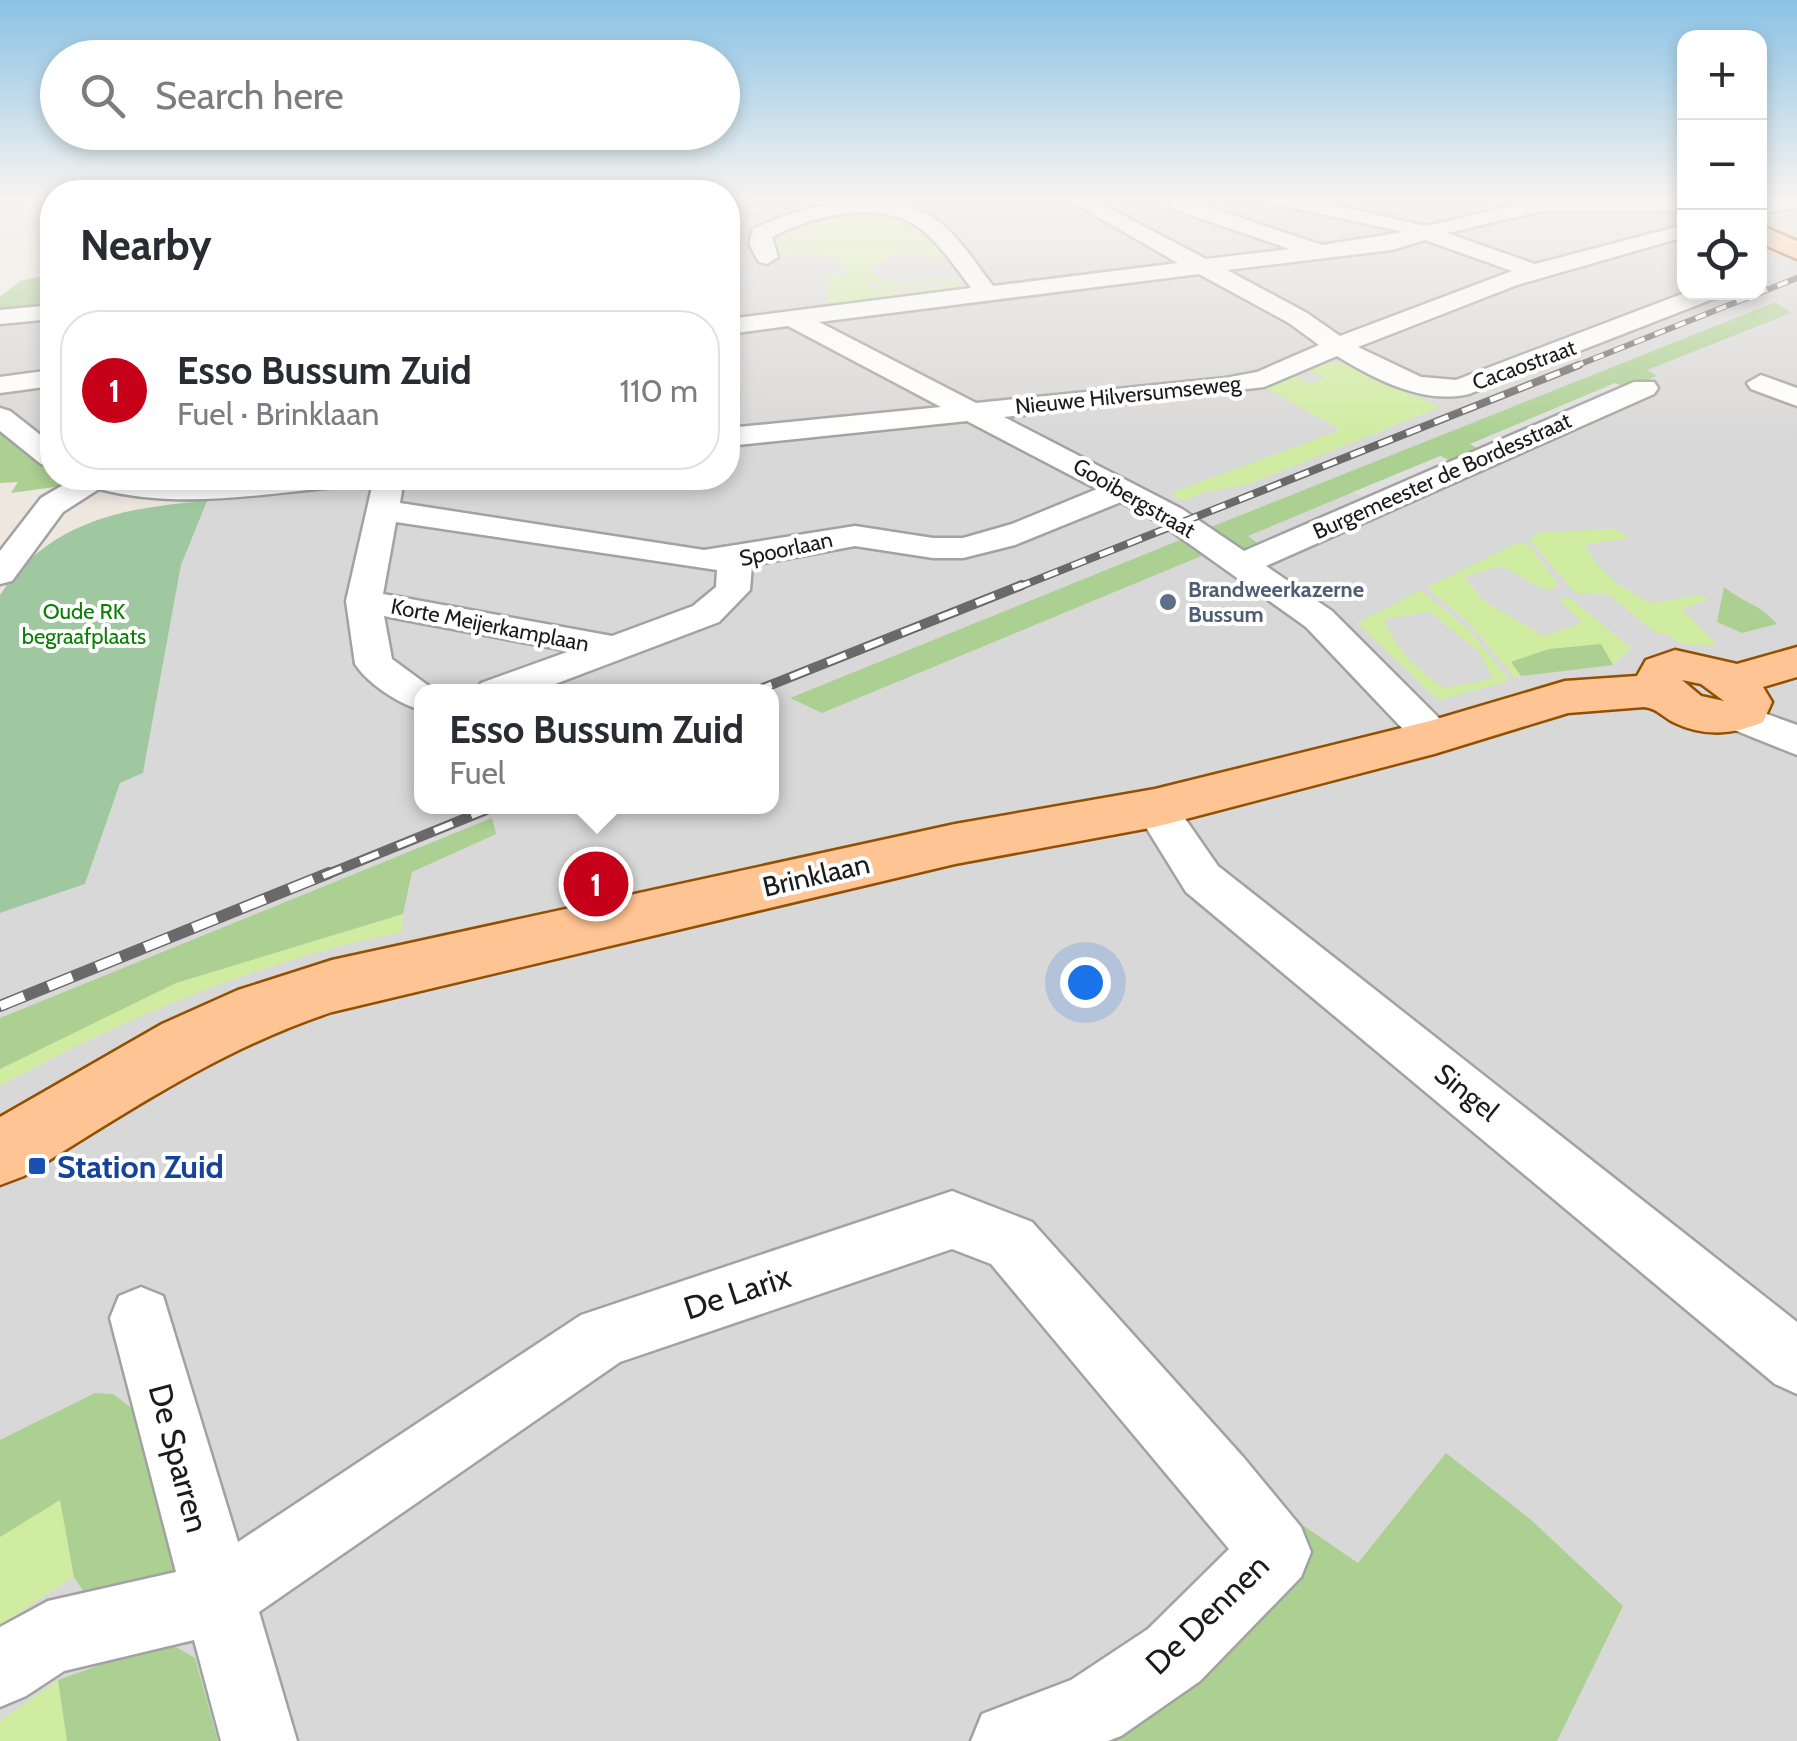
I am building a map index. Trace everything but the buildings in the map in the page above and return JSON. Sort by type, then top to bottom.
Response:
[{"type":"main road","points":[[1734,699],[1797,662]]},
{"type":"main road","name":"Brinklaan","points":[[0,1153],[184,1044],[260,1009],[332,986],[955,844],[1155,808],[1434,737],[1564,698],[1644,691],[1665,694],[1698,714],[1734,699]]},
{"type":"street","points":[[975,278],[988,294]]},
{"type":"street","points":[[740,324],[1122,278]]},
{"type":"street","points":[[1227,278],[1298,318],[1338,346]]},
{"type":"street","name":"Nieuwe Hilversumseweg","points":[[740,436],[1264,379],[1446,300],[1507,278]]},
{"type":"street","name":"Cacaostraat","points":[[1338,346],[1384,372],[1434,390],[1459,388],[1689,300]]},
{"type":"street","points":[[0,317],[40,313]]},
{"type":"street","name":"Gooibergstraat","points":[[792,318],[1171,516],[1319,619],[1434,737]]},
{"type":"street","points":[[0,385],[40,380]]},
{"type":"street","points":[[1760,384],[1797,398]]},
{"type":"street","name":"Burgemeester de Bordesstraat","points":[[1240,565],[1644,388]]},
{"type":"street","points":[[0,416],[40,448]]},
{"type":"street","points":[[0,574],[52,505],[74,490]]},
{"type":"street","name":"Spoorlaan","points":[[385,494],[704,560],[735,561],[815,540],[858,535],[959,549],[1123,490]]},
{"type":"street","points":[[385,494],[364,601],[374,664],[414,693]]},
{"type":"street","points":[[518,684],[706,614],[733,590],[735,561]]},
{"type":"street","name":"Korte Meijerkamplaan","points":[[364,601],[617,649]]},
{"type":"street","points":[[1734,699],[1797,741]]},
{"type":"street","name":"Singel","points":[[1155,808],[1202,878],[1797,1362]]},
{"type":"street","name":"De Larix","points":[[218,1598],[603,1336],[952,1220],[1011,1243],[1220,1482]]},
{"type":"street","name":"De Sparren","points":[[141,1318],[259,1741]]},
{"type":"street","name":"De Dennen","points":[[1009,1741],[1094,1709],[1174,1655],[1276,1552],[1220,1482]]},
{"type":"street","points":[[0,1670],[48,1638],[218,1598]]},
{"type":"shaded area","points":[[740,278],[1677,278],[1677,300],[1767,300],[1767,278],[1797,278],[1797,1741],[0,1741],[0,913],[85,884],[120,783],[143,773],[181,565],[206,502],[178,503],[134,490],[740,490]]},
{"type":"shaded area","points":[[40,294],[40,449],[0,421],[0,305]]},
{"type":"shaded area","points":[[1615,383],[1628,389],[1484,452],[1470,444]]},
{"type":"shaded area","points":[[1441,456],[1458,465],[1371,502],[1353,492]]},
{"type":"green space","points":[[40,278],[40,310],[0,314],[0,297],[20,281]]},
{"type":"green space","points":[[825,278],[876,278],[904,286],[948,278],[962,281],[888,289],[862,280],[883,290],[909,291],[962,283],[967,289],[827,306],[829,285]]},
{"type":"green space","points":[[1776,302],[1791,313],[1647,370],[1657,376],[1472,445],[1476,447],[1452,462],[1440,456],[1248,536],[1260,545],[1246,551],[1211,527]]},
{"type":"green space","points":[[1329,362],[1344,364],[1440,407],[1249,484],[1205,492],[1182,501],[1171,493],[1341,430],[1266,388],[1296,377],[1311,384],[1326,377],[1307,371]]},
{"type":"green space","points":[[0,434],[40,459],[40,489],[11,493],[18,482],[0,483]]},
{"type":"green space","name":"Oude RK begraafplaats","points":[[207,501],[181,565],[143,773],[120,783],[85,884],[0,913],[0,595],[19,570],[65,534],[118,514]]},
{"type":"green space","points":[[1615,529],[1631,538],[1584,545],[1597,565],[1616,583],[1650,603],[1702,595],[1708,600],[1682,609],[1718,646],[1681,644],[1665,633],[1657,634],[1608,594],[1575,593],[1529,539],[1540,532]]},
{"type":"green space","points":[[1190,536],[1211,552],[822,713],[790,698]]},
{"type":"green space","points":[[1520,542],[1531,547],[1559,586],[1546,590],[1501,566],[1464,577],[1483,600],[1543,636],[1582,623],[1559,599],[1570,598],[1631,648],[1613,665],[1600,644],[1512,661],[1521,676],[1515,678],[1470,624],[1427,587]]},
{"type":"green space","points":[[1724,587],[1777,624],[1742,633],[1717,622]]},
{"type":"green space","points":[[1421,590],[1469,630],[1510,681],[1438,700],[1357,623]],"holes":[[[1430,612],[1479,652],[1493,679],[1444,688],[1408,658],[1384,619]]]},
{"type":"green space","points":[[1601,644],[1613,665],[1521,676],[1511,662],[1549,649]]},
{"type":"green space","points":[[492,818],[496,834],[412,872],[403,914],[176,983],[0,1069],[0,1018]]},
{"type":"green space","points":[[403,914],[402,932],[297,958],[195,994],[96,1036],[0,1086],[0,1069],[176,983]]},
{"type":"green space","points":[[95,1393],[113,1394],[133,1409],[181,1595],[89,1600],[74,1577],[60,1500],[0,1537],[0,1440]]},
{"type":"green space","points":[[1446,1453],[1529,1518],[1623,1606],[1557,1741],[1065,1741],[1204,1640],[1304,1526],[1358,1563]]},
{"type":"green space","points":[[60,1499],[74,1577],[0,1625],[0,1537]]},
{"type":"green space","points":[[174,1646],[195,1658],[218,1741],[67,1741],[58,1680],[117,1659]]},
{"type":"green space","points":[[58,1680],[67,1741],[0,1741],[0,1721]]},
{"type":"railway","points":[[1573,367],[1796,278]]},
{"type":"railway","points":[[1016,588],[1579,365]]},
{"type":"railway","points":[[773,684],[1022,585]]},
{"type":"railway","points":[[323,876],[476,814]]},
{"type":"railway","points":[[0,1006],[329,873]]},
{"type":"place","name":"Brandweerkazerne Bussum","points":[[1168,602]]},
{"type":"place","name":"Esso Bussum Zuid","points":[[596,884]]},
{"type":"place","name":"Station Zuid","points":[[37,1166]]}]
